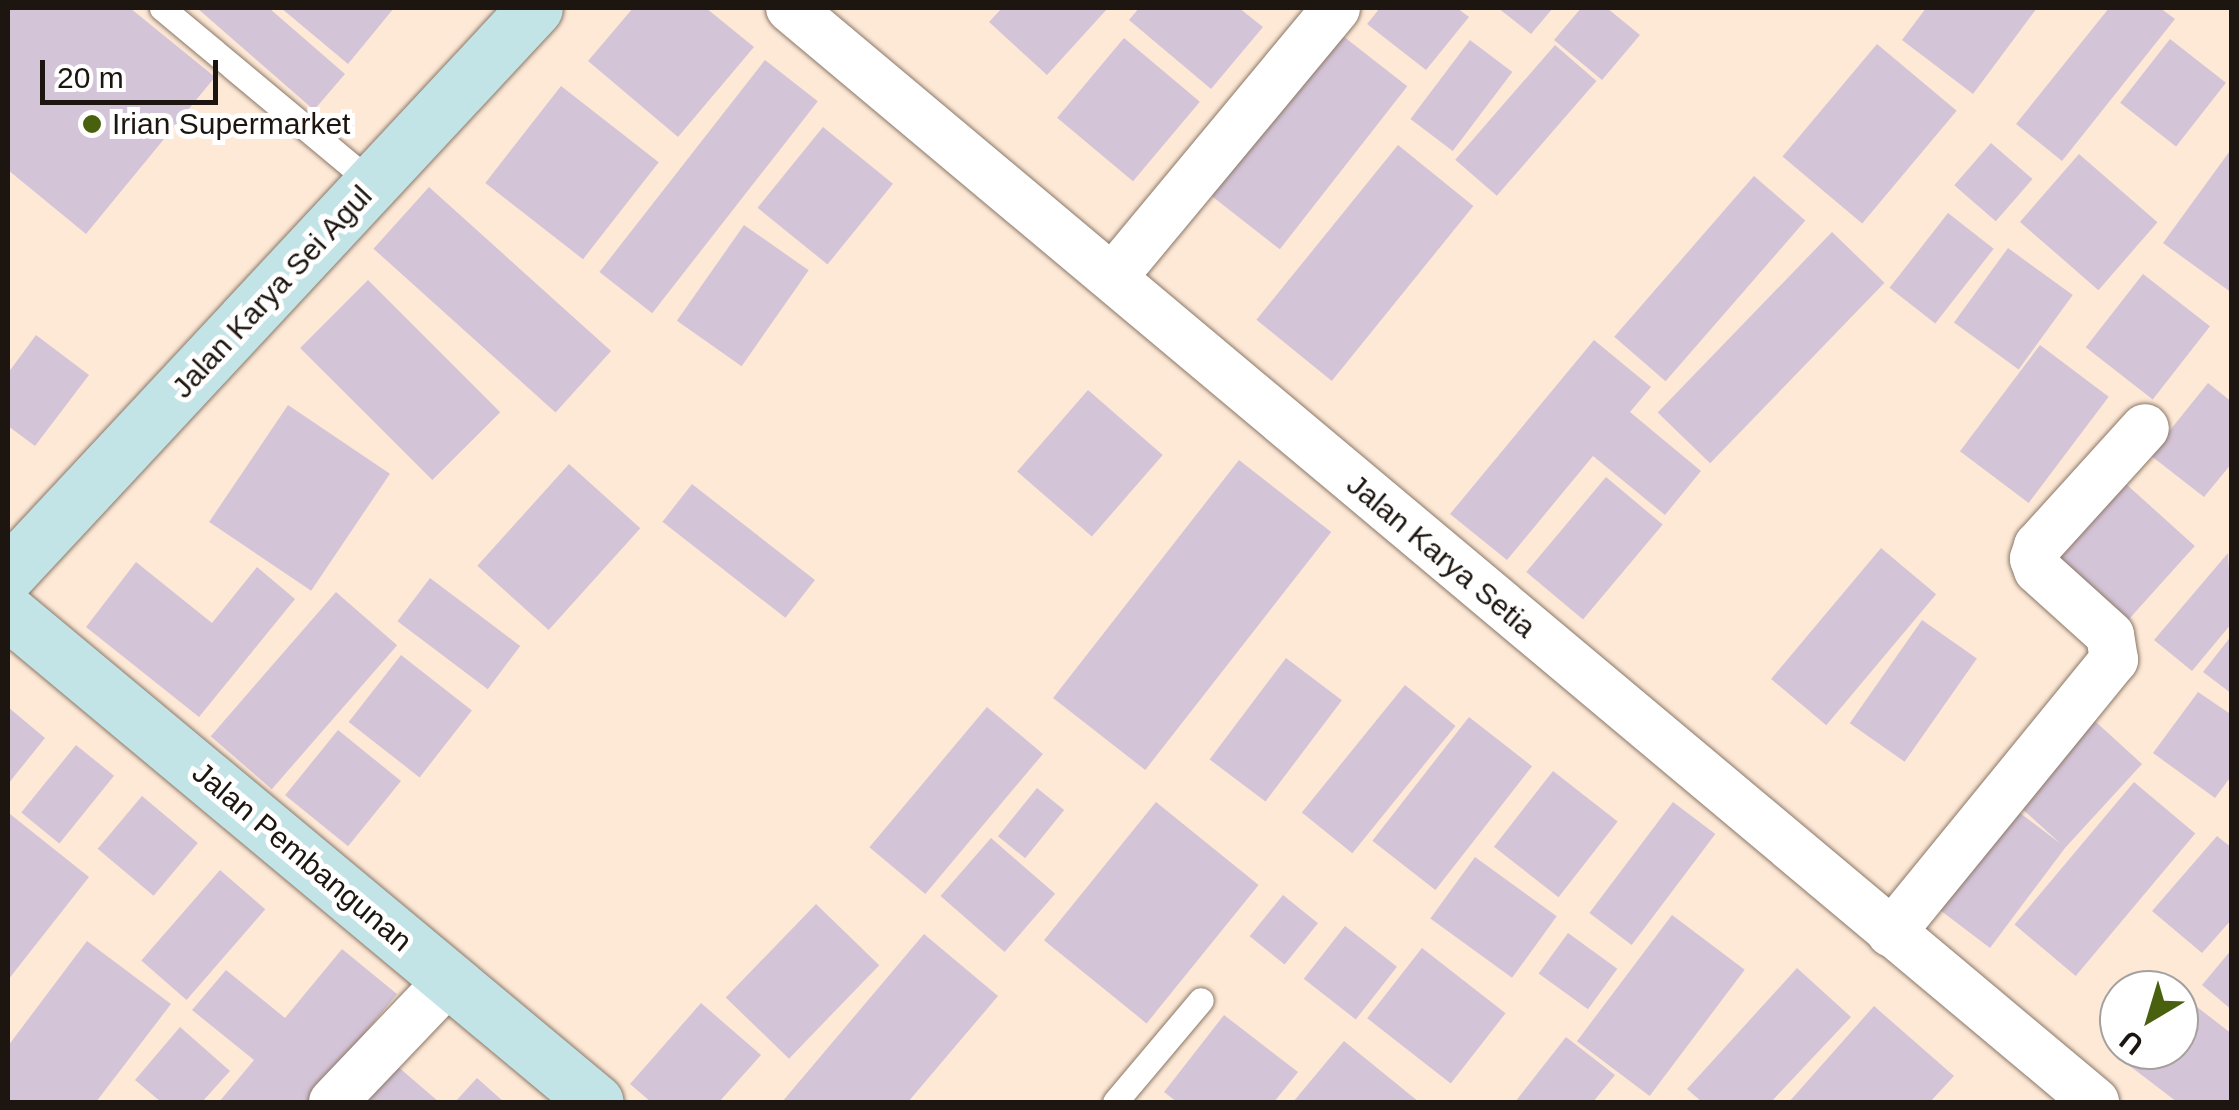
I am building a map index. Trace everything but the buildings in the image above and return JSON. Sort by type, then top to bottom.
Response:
[{"type":"main road","name":"Jalan Karya Sei Agul","points":[[8,574],[536,8]]},
{"type":"main road","name":"Jalan Pembangunan","points":[[8,612],[596,1102]]},
{"type":"street","name":"Jalan Karya Setia","points":[[790,8],[2094,1102]]},
{"type":"street","points":[[1113,276],[1336,8]]},
{"type":"street","points":[[1891,933],[2114,660],[2117,646],[2110,636],[2038,570],[2034,559],[2038,546],[2145,428]]},
{"type":"street","points":[[333,1102],[450,980]]},
{"type":"lane","points":[[162,8],[372,184]]},
{"type":"lane","points":[[1115,1102],[1201,1000]]},
{"type":"place","name":"Irian Supermarket","points":[[92,124]]}]
